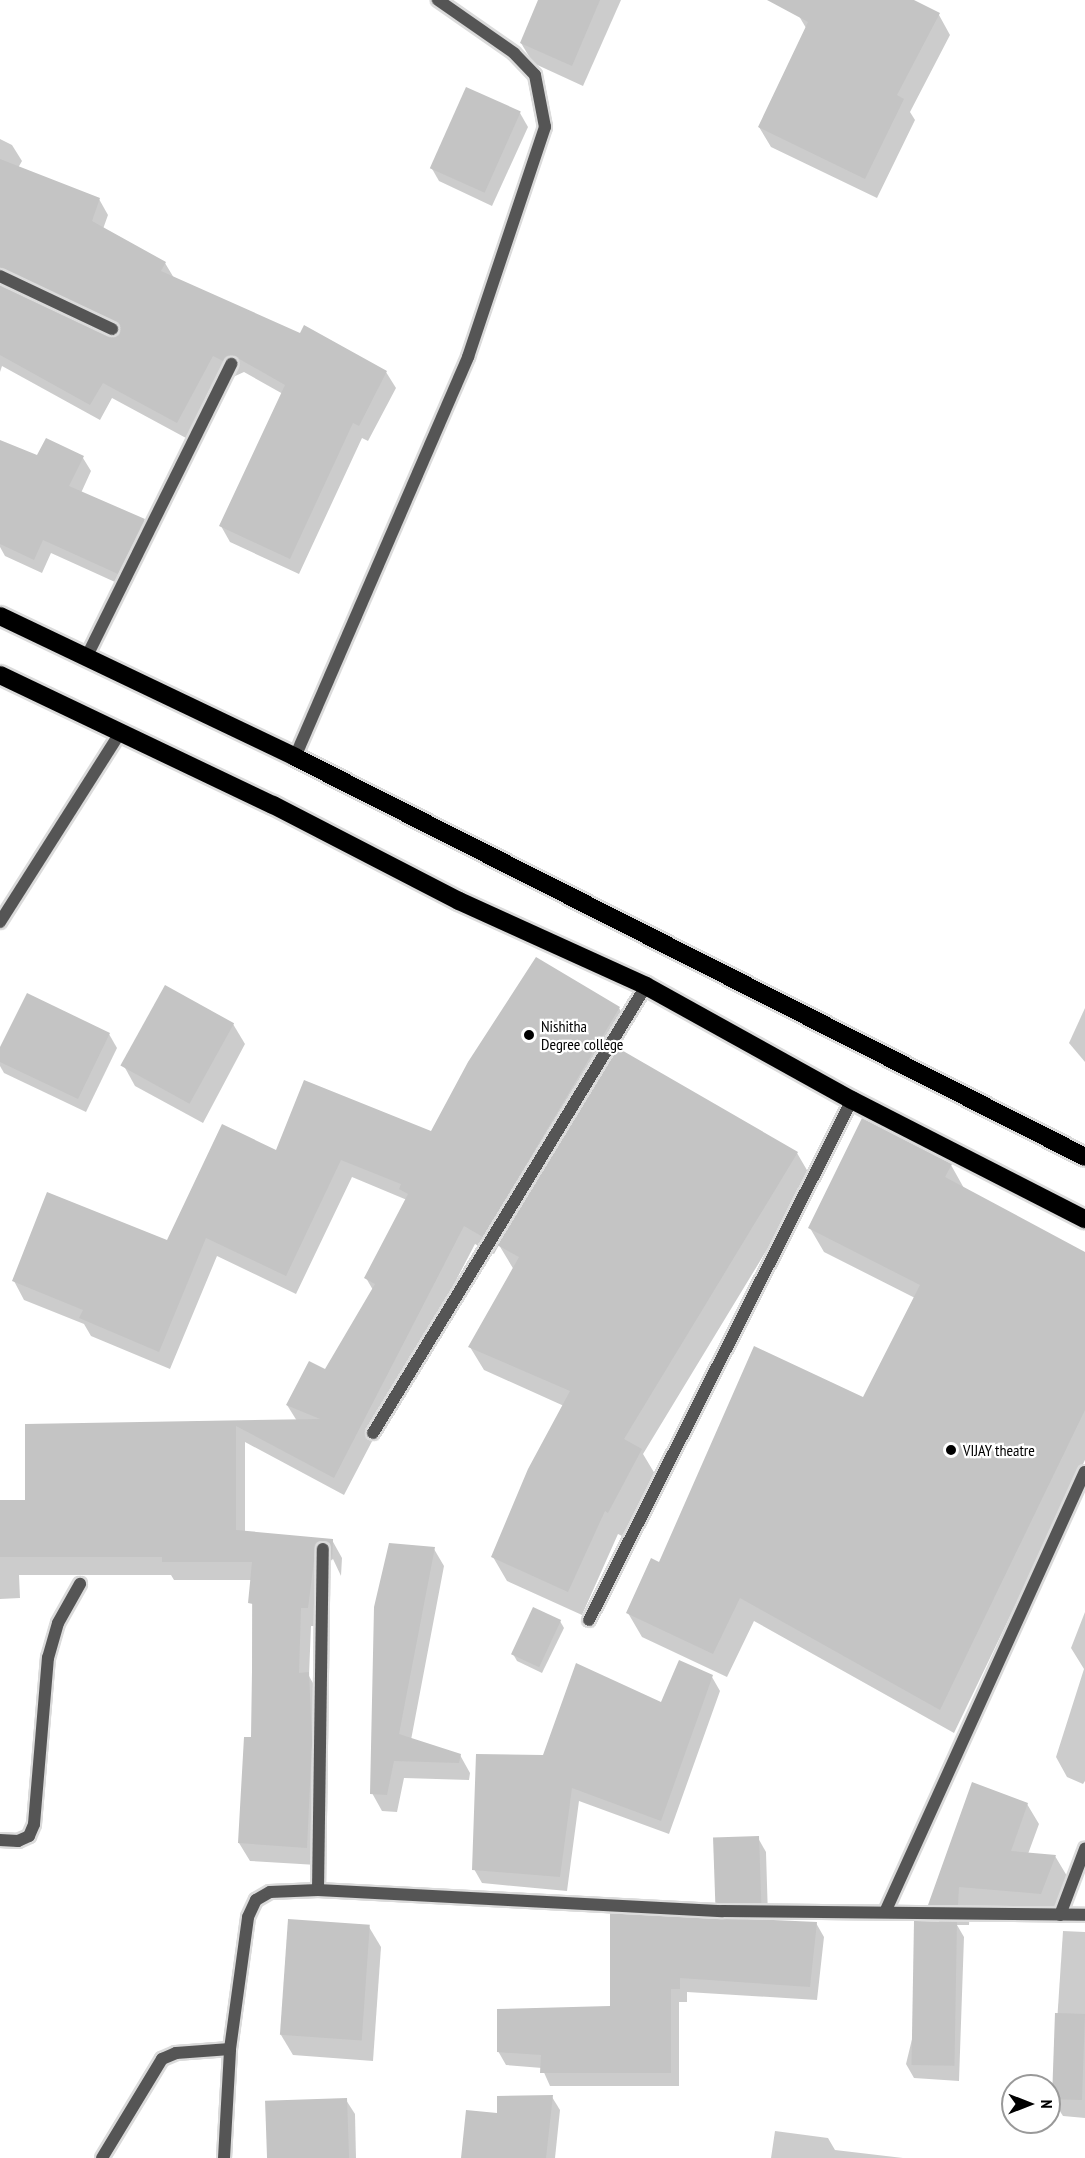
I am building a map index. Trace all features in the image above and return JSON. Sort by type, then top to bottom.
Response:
[{"type":"highway","points":[[0,616],[296,757],[1085,1156]]},
{"type":"highway","points":[[0,675],[121,731],[459,901],[646,986],[852,1100],[1085,1219]]},
{"type":"street","points":[[296,757],[468,357],[544,127],[535,75],[514,53],[438,0]]},
{"type":"street","points":[[0,276],[112,328]]},
{"type":"street","points":[[87,656],[231,364]]},
{"type":"street","points":[[0,922],[121,731]]},
{"type":"street","points":[[373,1433],[646,986]]},
{"type":"street","points":[[589,1620],[852,1100]]},
{"type":"street","points":[[886,1910],[1083,1479]]},
{"type":"street","points":[[318,1890],[323,1549]]},
{"type":"street","points":[[0,1840],[18,1841],[28,1836],[34,1824],[48,1658],[58,1623],[80,1584]]},
{"type":"street","points":[[1060,1915],[1085,1849]]},
{"type":"street","points":[[224,2158],[230,2049],[248,1917],[256,1900],[270,1892],[318,1890],[722,1911],[886,1910],[1085,1915]]},
{"type":"street","points":[[102,2158],[151,2072],[162,2060],[176,2053],[230,2049]]},
{"type":"building","points":[[538,0],[600,0],[572,66],[520,43]]},
{"type":"building","points":[[767,0],[914,0],[940,13],[897,95],[904,99],[865,179],[758,127],[808,22]]},
{"type":"building","points":[[466,87],[521,111],[485,193],[430,168]]},
{"type":"building","points":[[0,159],[100,198],[92,221],[166,262],[161,271],[300,333],[304,325],[387,371],[359,426],[353,423],[290,559],[219,526],[285,385],[234,356],[223,361],[213,356],[177,423],[103,383],[90,405],[0,355],[0,285],[108,336],[116,336],[120,329],[116,322],[0,268]]},
{"type":"building","points":[[46,438],[84,456],[69,486],[145,519],[118,574],[43,540],[34,560],[0,544],[0,440],[37,455]]},
{"type":"building","points":[[536,957],[620,1007],[483,1237],[464,1226],[334,1478],[236,1426],[236,1530],[333,1539],[332,1562],[330,1545],[323,1541],[316,1545],[308,1608],[301,1608],[299,1673],[309,1672],[312,1741],[307,1848],[238,1843],[244,1737],[251,1737],[253,1604],[248,1603],[252,1562],[162,1562],[162,1557],[0,1557],[0,1500],[25,1500],[25,1424],[320,1419],[286,1405],[309,1361],[325,1369],[375,1284],[364,1278],[408,1194],[399,1189],[401,1184],[341,1160],[286,1276],[206,1238],[159,1352],[79,1318],[83,1310],[12,1281],[47,1192],[167,1240],[222,1124],[276,1150],[304,1080],[431,1131],[468,1062]]},
{"type":"building","points":[[165,985],[234,1023],[189,1104],[120,1065]]},
{"type":"building","points":[[27,993],[110,1033],[78,1099],[0,1062],[0,1047]]},
{"type":"building","points":[[618,1048],[798,1152],[624,1439],[642,1449],[608,1513],[605,1511],[568,1592],[491,1557],[528,1469],[570,1391],[468,1347],[519,1257],[497,1245]]},
{"type":"building","name":"VIJAY theatre","points":[[862,1118],[952,1164],[945,1177],[1085,1252],[1085,1410],[940,1710],[740,1598],[713,1654],[626,1613],[651,1558],[659,1562],[754,1346],[863,1397],[920,1285],[808,1228]]},
{"type":"building","points":[[389,1543],[435,1547],[399,1734],[461,1754],[459,1763],[394,1761],[387,1795],[370,1794],[374,1607]]},
{"type":"building","points":[[533,1607],[561,1620],[539,1667],[511,1654]]},
{"type":"building","points":[[679,1660],[713,1675],[661,1821],[572,1788],[560,1877],[472,1870],[476,1754],[543,1755],[576,1663],[661,1702]]},
{"type":"building","points":[[972,1782],[1028,1803],[1011,1851],[1056,1855],[1041,1894],[959,1887],[958,1905],[928,1905]]},
{"type":"building","points":[[759,1836],[761,1903],[715,1905],[713,1838]]},
{"type":"building","points":[[610,1913],[817,1922],[810,1987],[680,1978],[680,1989],[671,1989],[671,2073],[540,2073],[541,2055],[497,2052],[497,2009],[610,2006]]},
{"type":"building","points":[[288,1919],[370,1925],[362,2040],[280,2035]]},
{"type":"building","points":[[914,1921],[957,1922],[954,2066],[911,2065]]},
{"type":"building","points":[[1055,2013],[1085,2014],[1082,2100],[1061,2099],[1061,2074],[1053,2074]]},
{"type":"building","points":[[553,2095],[546,2158],[461,2158],[466,2110],[497,2113],[497,2096]]},
{"type":"building","points":[[347,2098],[349,2158],[267,2158],[265,2101]]},
{"type":"place","name":"Nishitha Degree college","points":[[529,1035]]},
{"type":"place","name":"VIJAY theatre","points":[[951,1450]]}]
